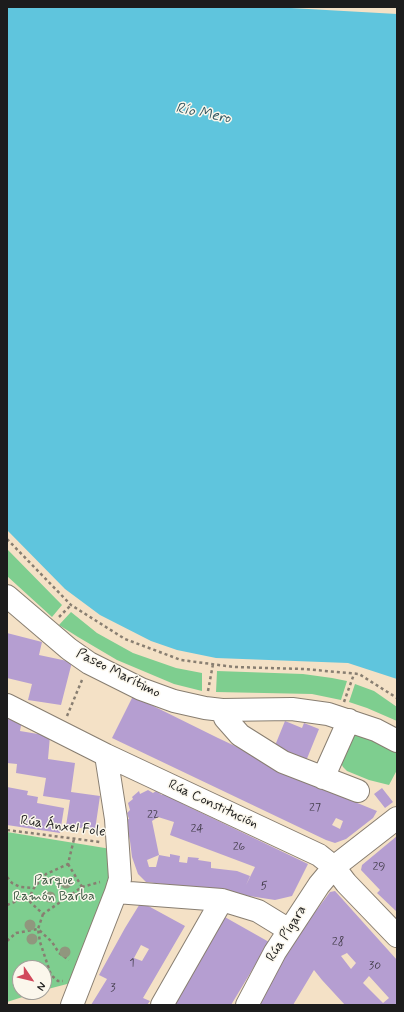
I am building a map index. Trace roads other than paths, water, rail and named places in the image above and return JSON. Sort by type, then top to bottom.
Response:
[{"type":"street","name":"Paseo Marítimo","points":[[7,596],[52,635],[89,663],[141,689],[174,701],[214,709],[292,709],[328,714],[376,730],[397,741]]},
{"type":"street","name":"Rúa Constitución","points":[[7,705],[106,755],[319,856],[334,867],[346,883],[397,936]]},
{"type":"street","points":[[214,709],[240,735],[283,762],[358,791]]},
{"type":"street","points":[[323,778],[344,719]]},
{"type":"street","points":[[72,1005],[110,887],[120,879],[116,819],[106,755]]},
{"type":"street","name":"Rúa Pígara","points":[[247,1005],[275,952],[318,885],[334,867],[397,818]]},
{"type":"street","points":[[110,887],[222,900],[258,911],[289,930]]},
{"type":"street","points":[[162,1005],[222,900]]},
{"type":"water","name":"Río Mero","points":[[7,7],[273,7],[397,14],[397,679],[348,663],[216,658],[177,650],[151,641],[100,615],[65,589],[7,530]]},
{"type":"park label","name":"Parque Ramón Barba","points":[[54,890]]}]
